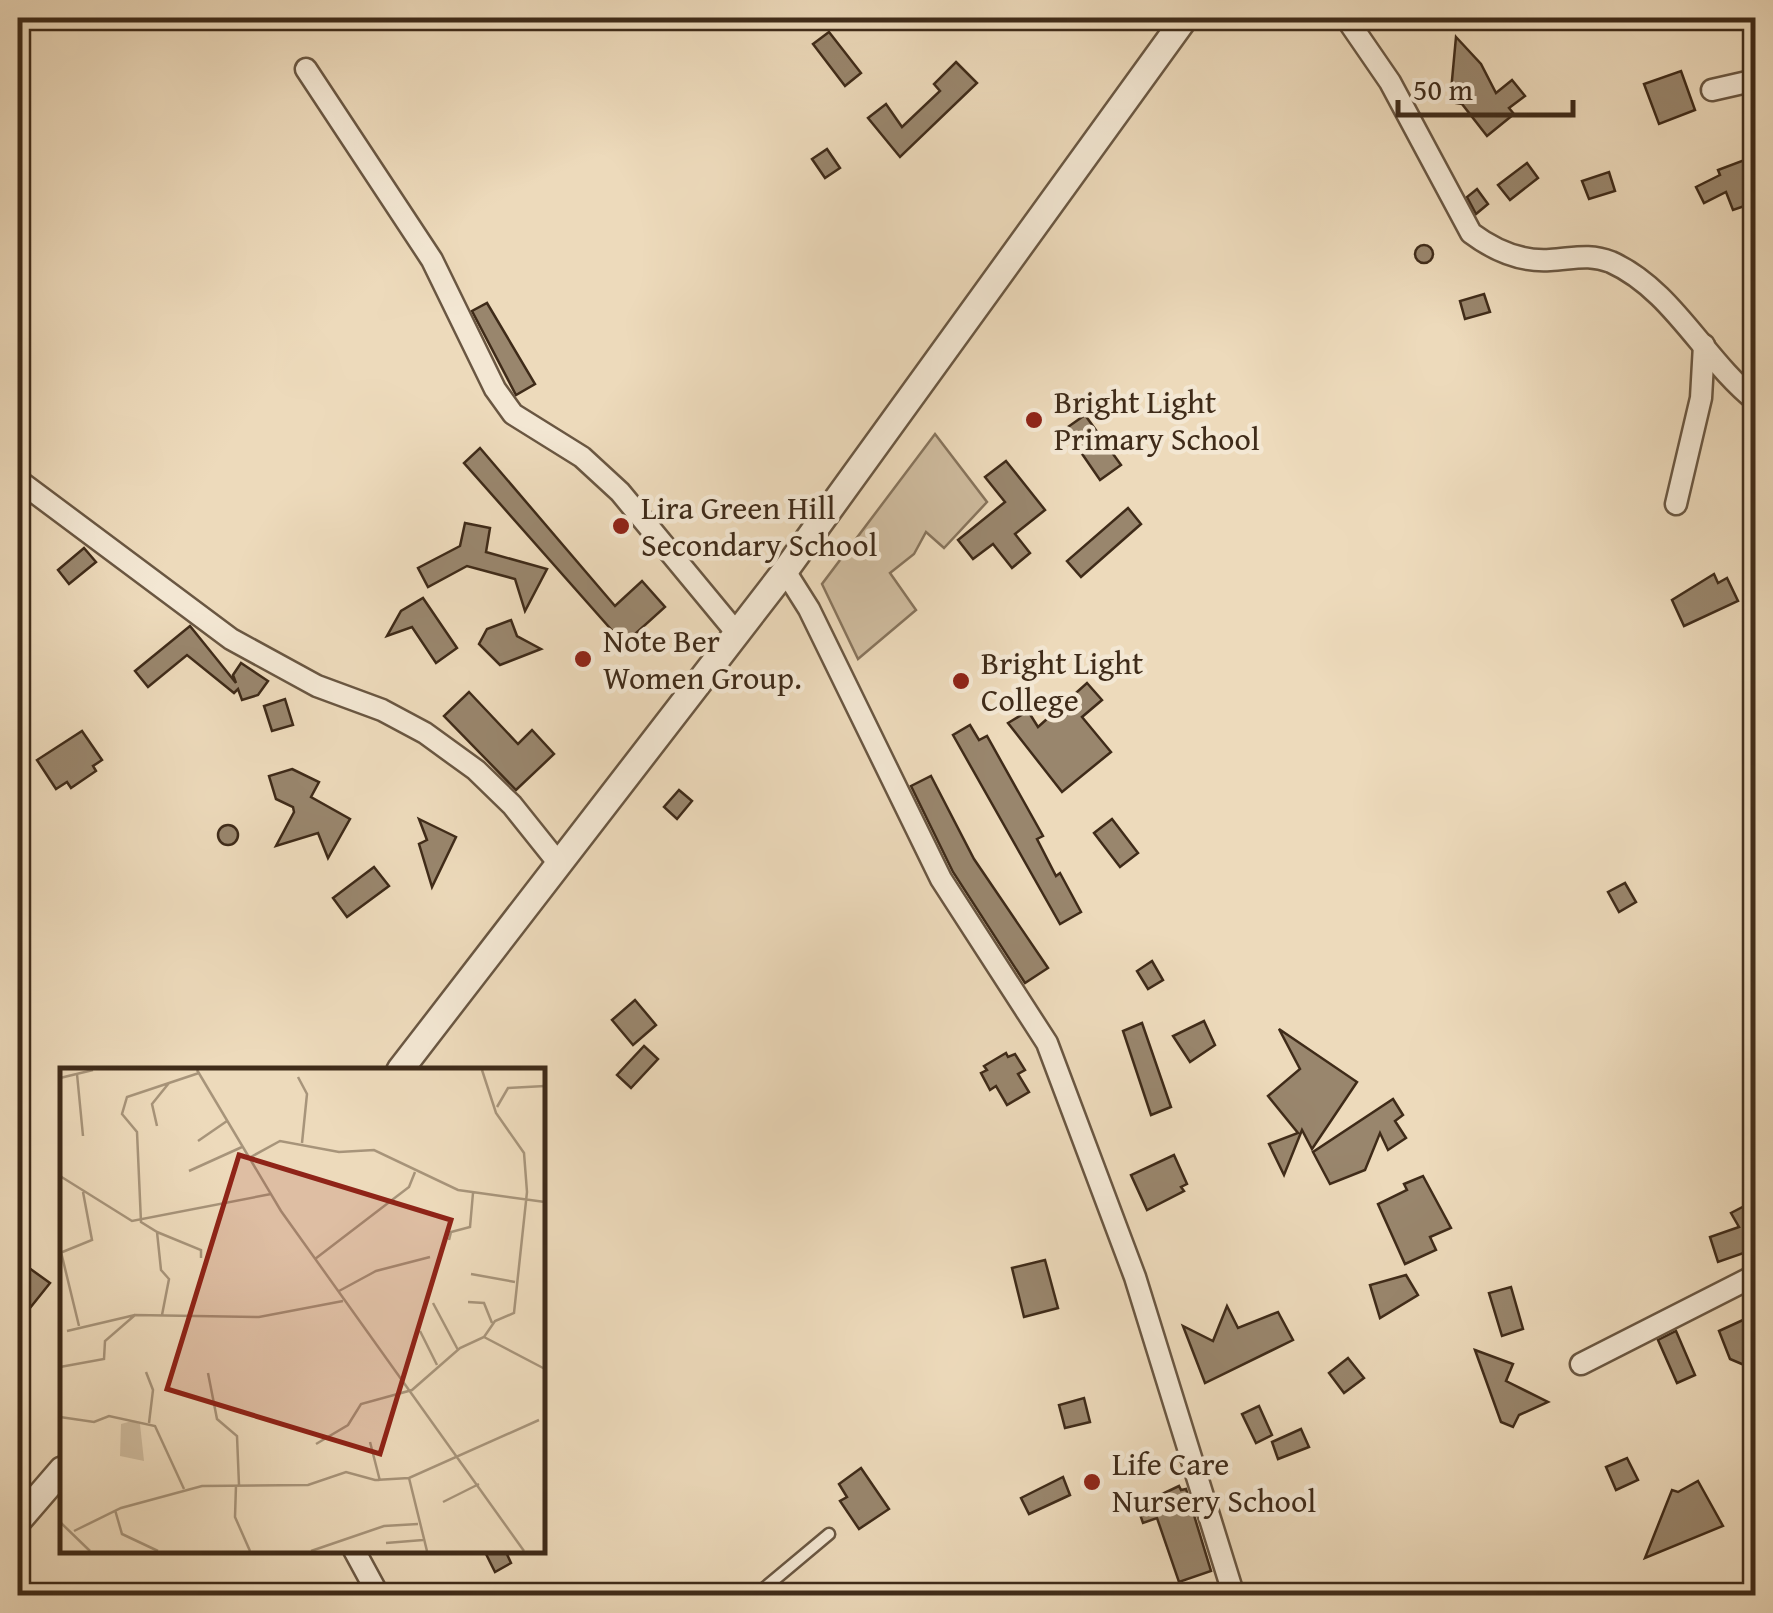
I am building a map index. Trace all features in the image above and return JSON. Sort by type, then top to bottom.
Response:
[{"type":"street","points":[[402,1068],[785,571],[1185,18]]},
{"type":"street","points":[[1346,18],[1400,99],[1451,202],[1472,233],[1492,249],[1512,256],[1547,260],[1588,255],[1611,262],[1642,281],[1756,402]]},
{"type":"street","points":[[306,69],[432,260],[495,390],[514,414],[582,457],[620,492],[735,631]]},
{"type":"street","points":[[1712,90],[1756,80]]},
{"type":"street","points":[[1676,504],[1700,398],[1704,345]]},
{"type":"street","points":[[18,480],[232,638],[317,686],[382,710],[426,733],[476,770],[512,805],[560,865]]},
{"type":"street","points":[[785,571],[809,609],[941,879],[1047,1043],[1135,1278],[1234,1596]]},
{"type":"street","points":[[1582,1364],[1756,1275]]},
{"type":"street","points":[[18,1521],[60,1472]]},
{"type":"street","points":[[356,1553],[379,1596]]},
{"type":"lane","points":[[755,1596],[829,1534]]},
{"type":"shaded area","points":[[935,434],[987,502],[944,548],[926,532],[914,554],[890,573],[916,610],[858,659],[822,584]]},
{"type":"building","points":[[829,32],[861,73],[845,86],[813,44]]},
{"type":"building","points":[[1456,37],[1481,64],[1496,93],[1512,80],[1525,96],[1509,108],[1514,114],[1487,136],[1462,104],[1450,102]]},
{"type":"building","points":[[956,62],[977,83],[900,157],[868,118],[886,104],[902,127],[940,91],[934,84]]},
{"type":"building","points":[[1681,71],[1695,110],[1659,124],[1644,84]]},
{"type":"building","points":[[827,149],[840,168],[825,178],[812,159]]},
{"type":"building","points":[[1747,159],[1756,182],[1756,202],[1733,210],[1726,192],[1704,203],[1696,187],[1720,175],[1718,170]]},
{"type":"building","points":[[1527,163],[1538,178],[1510,200],[1498,185]]},
{"type":"building","points":[[1609,172],[1615,191],[1589,199],[1582,181]]},
{"type":"building","points":[[1477,189],[1488,204],[1476,214],[1467,197]]},
{"type":"building","points":[[1424,245],[1431,247],[1431,261],[1424,263],[1417,261],[1415,254],[1417,247]]},
{"type":"building","points":[[1484,294],[1490,312],[1465,319],[1460,301]]},
{"type":"building","points":[[487,303],[535,384],[516,395],[472,311]]},
{"type":"building","points":[[1085,415],[1121,465],[1100,480],[1065,429]]},
{"type":"building","points":[[480,448],[615,606],[642,581],[665,607],[624,644],[464,463]]},
{"type":"building","points":[[1006,461],[1045,510],[1015,534],[1030,553],[1012,568],[993,544],[973,559],[958,540],[1005,502],[985,477]]},
{"type":"building","points":[[1128,508],[1141,524],[1081,577],[1067,561]]},
{"type":"building","points":[[465,523],[490,528],[486,552],[547,569],[525,611],[515,579],[467,566],[428,587],[418,568],[460,546]]},
{"type":"building","points":[[84,548],[96,562],[69,584],[58,570]]},
{"type":"building","points":[[1714,574],[1718,583],[1727,578],[1738,601],[1684,626],[1672,600]]},
{"type":"building","points":[[423,598],[457,648],[436,663],[412,627],[387,636],[401,611]]},
{"type":"building","points":[[511,620],[517,636],[541,649],[500,665],[479,644],[487,629]]},
{"type":"building","points":[[190,626],[236,683],[233,675],[241,663],[268,681],[258,695],[242,700],[238,689],[234,693],[187,655],[148,687],[135,671]]},
{"type":"building","points":[[1087,683],[1102,700],[1082,717],[1111,752],[1062,792],[1008,723],[1028,711],[1038,727]]},
{"type":"building","points":[[469,692],[518,744],[532,730],[554,754],[516,790],[444,716]]},
{"type":"building","points":[[285,699],[293,725],[272,731],[264,706]]},
{"type":"building","points":[[970,725],[979,740],[987,736],[1043,836],[1037,839],[1056,876],[1060,873],[1081,912],[1060,924],[953,735]]},
{"type":"building","points":[[82,731],[102,760],[93,766],[96,771],[71,788],[67,782],[56,789],[37,760]]},
{"type":"building","points":[[292,769],[319,782],[311,797],[350,819],[328,858],[318,833],[276,846],[294,812],[293,807],[276,799],[269,776]]},
{"type":"building","points":[[931,776],[974,859],[1048,968],[1025,983],[953,872],[911,786]]},
{"type":"building","points":[[679,790],[692,801],[677,819],[664,807]]},
{"type":"building","points":[[419,819],[456,837],[432,887],[419,844],[427,840]]},
{"type":"building","points":[[1112,819],[1138,853],[1120,867],[1094,833]]},
{"type":"building","points":[[228,825],[238,835],[228,845],[218,835]]},
{"type":"building","points":[[374,867],[389,886],[347,917],[333,898]]},
{"type":"building","points":[[1625,883],[1636,902],[1619,912],[1608,892]]},
{"type":"building","points":[[1152,961],[1163,980],[1148,989],[1137,971]]},
{"type":"building","points":[[635,1000],[656,1025],[633,1045],[612,1020]]},
{"type":"building","points":[[1204,1021],[1215,1045],[1190,1062],[1173,1036]]},
{"type":"building","points":[[1142,1023],[1171,1107],[1151,1115],[1123,1031]]},
{"type":"building","points":[[1279,1029],[1357,1082],[1312,1149],[1302,1130],[1284,1175],[1269,1144],[1298,1133],[1268,1096],[1300,1069]]},
{"type":"building","points":[[644,1046],[658,1059],[631,1088],[617,1075]]},
{"type":"building","points":[[1006,1053],[1008,1057],[1015,1054],[1025,1070],[1018,1074],[1029,1092],[1007,1105],[996,1086],[990,1090],[981,1073],[987,1070],[984,1066]]},
{"type":"building","points":[[1393,1099],[1403,1115],[1395,1121],[1406,1138],[1388,1150],[1380,1133],[1365,1170],[1330,1184],[1313,1152]]},
{"type":"building","points":[[1174,1155],[1187,1184],[1181,1187],[1184,1191],[1147,1210],[1131,1175]]},
{"type":"building","points":[[1423,1176],[1451,1228],[1430,1237],[1436,1250],[1405,1264],[1378,1204],[1407,1190],[1404,1184]]},
{"type":"building","points":[[1756,1200],[1756,1257],[1752,1250],[1718,1262],[1710,1237],[1739,1227],[1731,1213]]},
{"type":"building","points":[[18,1260],[50,1283],[18,1323]]},
{"type":"building","points":[[1045,1260],[1058,1308],[1024,1317],[1012,1268]]},
{"type":"building","points":[[1406,1275],[1418,1295],[1380,1318],[1370,1285]]},
{"type":"building","points":[[1511,1287],[1523,1329],[1502,1336],[1489,1293]]},
{"type":"building","points":[[1227,1306],[1238,1328],[1278,1312],[1293,1340],[1205,1383],[1183,1326],[1213,1341]]},
{"type":"building","points":[[1756,1314],[1756,1370],[1730,1359],[1719,1331]]},
{"type":"building","points":[[1676,1331],[1695,1375],[1677,1383],[1658,1340]]},
{"type":"building","points":[[1475,1350],[1513,1364],[1506,1381],[1548,1402],[1519,1415],[1513,1427],[1501,1422]]},
{"type":"building","points":[[1348,1358],[1364,1378],[1344,1393],[1329,1373]]},
{"type":"building","points":[[1084,1398],[1090,1422],[1065,1428],[1059,1405]]},
{"type":"building","points":[[1259,1406],[1272,1435],[1256,1443],[1242,1414]]},
{"type":"building","points":[[1301,1429],[1309,1447],[1278,1459],[1272,1442]]},
{"type":"building","points":[[1627,1458],[1638,1480],[1616,1490],[1606,1467]]},
{"type":"building","points":[[861,1468],[889,1509],[859,1529],[840,1501],[847,1497],[839,1484]]},
{"type":"building","points":[[1063,1477],[1070,1495],[1029,1514],[1021,1498]]},
{"type":"building","points":[[1698,1481],[1723,1526],[1645,1558],[1672,1490],[1678,1492]]},
{"type":"building","points":[[1179,1486],[1186,1489],[1211,1571],[1179,1582],[1157,1518],[1143,1523],[1137,1506]]},
{"type":"building","points":[[486,1553],[506,1553],[511,1563],[495,1572]]},
{"type":"place","name":"Bright Light Primary School","points":[[1034,420]]},
{"type":"place","name":"Lira Green Hill Secondary School","points":[[621,526]]},
{"type":"place","name":"Note Ber Women Group.","points":[[583,659]]},
{"type":"place","name":"Bright Light College","points":[[961,681]]},
{"type":"place","name":"Life Care Nursery School","points":[[1092,1482]]}]
